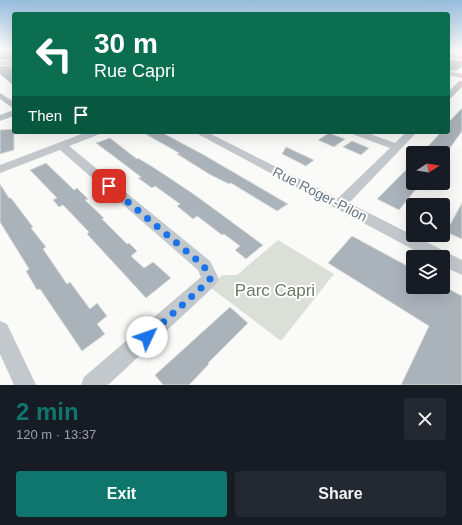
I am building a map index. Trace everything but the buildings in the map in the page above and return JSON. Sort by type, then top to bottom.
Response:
[{"type":"street","points":[[450,73],[462,76]]},
{"type":"street","points":[[450,94],[462,83]]},
{"type":"street","points":[[1,96],[12,104]]},
{"type":"street","points":[[0,118],[12,114]]},
{"type":"street","points":[[0,169],[91,134]]},
{"type":"street","name":"Rue Roger-Pilon","points":[[203,134],[427,250]]},
{"type":"street","points":[[361,134],[397,147]]},
{"type":"street","points":[[340,204],[410,134]]},
{"type":"street","points":[[61,145],[204,266],[210,279],[92,385]]},
{"type":"street","name":"Rue Roger-Pilon","points":[[450,262],[462,268]]},
{"type":"street","points":[[0,331],[25,385]]},
{"type":"green space","name":"Parc Capri","points":[[278,240],[334,274],[281,341],[211,288],[222,275],[237,275]]},
{"type":"route","points":[[109,186],[204,266],[210,279],[147,337]]}]
